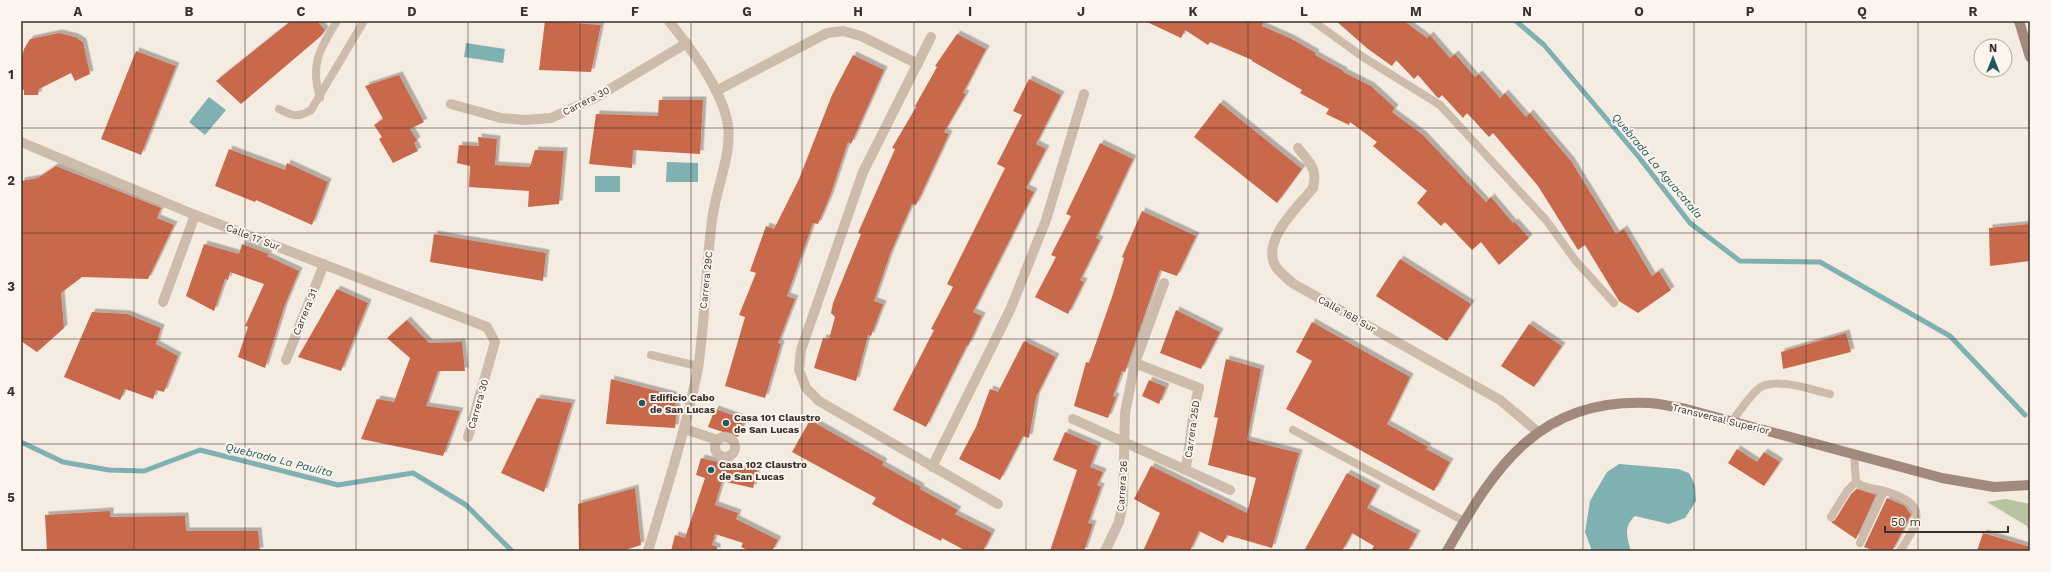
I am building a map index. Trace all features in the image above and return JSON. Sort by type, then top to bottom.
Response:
[{"type":"main road","points":[[2019,22],[2030,57]]},
{"type":"main road","name":"Transversal Superior","points":[[1447,551],[1464,521],[1508,458],[1538,432],[1558,419],[1576,413],[1617,404],[1650,403],[1686,409],[1942,478],[1994,487],[2030,485]]},
{"type":"street","name":"Carrera 29C","points":[[648,551],[685,429],[698,366],[712,216],[728,149],[728,127],[724,110],[716,91],[687,44],[669,21]]},
{"type":"street","points":[[716,91],[827,33],[842,31],[861,36],[918,64]]},
{"type":"street","points":[[931,38],[863,172],[812,312],[801,350],[799,370],[806,388],[818,401],[998,504]]},
{"type":"street","name":"Carrera 30","points":[[451,104],[501,118],[525,120],[551,118],[595,98],[687,44]]},
{"type":"street","points":[[932,467],[1010,310],[1046,220],[1084,94]]},
{"type":"street","name":"Calle 17 Sur","points":[[21,142],[195,215],[487,327]]},
{"type":"street","name":"Calle 16B Sur","points":[[1298,148],[1313,167],[1316,178],[1313,188],[1273,241],[1271,253],[1276,266],[1283,275],[1294,284],[1500,400],[1538,432]]},
{"type":"street","points":[[163,302],[195,215]]},
{"type":"street","name":"Carrera 31","points":[[286,360],[324,264]]},
{"type":"street","name":"Carrera 26","points":[[1105,551],[1118,522],[1123,502],[1125,413],[1135,363],[1164,283]]},
{"type":"street","name":"Carrera 30","points":[[468,437],[495,342],[487,327]]},
{"type":"street","name":"Carrera 25D","points":[[1135,363],[1199,388],[1194,406],[1190,451],[1185,470]]},
{"type":"street","points":[[1073,419],[1230,490]]},
{"type":"street","points":[[685,429],[717,440]]},
{"type":"lane","points":[[320,98],[315,82],[316,64],[321,47],[337,21]]},
{"type":"lane","points":[[279,108],[290,114],[302,115],[311,110],[320,98],[364,21]]},
{"type":"lane","points":[[1313,21],[1440,105],[1546,220],[1575,260],[1614,303]]},
{"type":"lane","points":[[651,355],[698,366]]},
{"type":"lane","points":[[1732,421],[1758,389],[1767,384],[1780,383],[1830,394]]},
{"type":"lane","points":[[1294,430],[1464,521]]},
{"type":"lane","points":[[1854,454],[1856,482],[1862,487],[1884,491],[1907,500],[1916,508],[1918,521],[1900,551]]},
{"type":"lane","points":[[1831,517],[1847,491],[1856,482]]},
{"type":"lane","points":[[1860,543],[1884,491]]},
{"type":"green space","points":[[2006,499],[2030,504],[2030,535],[2027,526],[1987,502]]},
{"type":"water","points":[[466,43],[505,49],[503,63],[464,57]]},
{"type":"water","points":[[209,97],[226,110],[205,135],[189,122]]},
{"type":"water","points":[[667,162],[698,163],[698,182],[666,182]]},
{"type":"water","points":[[595,176],[620,176],[620,192],[595,192]]},
{"type":"water","points":[[1619,464],[1678,469],[1689,473],[1695,485],[1696,501],[1685,518],[1669,524],[1635,516],[1627,528],[1627,537],[1631,551],[1592,551],[1585,532],[1590,501],[1607,472]]},
{"type":"building","points":[[291,21],[317,21],[325,30],[321,36],[241,104],[216,81]]},
{"type":"building","points":[[545,21],[601,25],[591,72],[539,70]]},
{"type":"building","points":[[1145,21],[1264,21],[1262,26],[1290,38],[1316,53],[1315,55],[1344,71],[1343,72],[1371,86],[1395,108],[1392,112],[1423,135],[1486,202],[1491,197],[1513,223],[1515,222],[1529,238],[1499,265],[1481,242],[1472,250],[1445,222],[1441,226],[1417,203],[1427,191],[1373,146],[1377,142],[1350,122],[1349,125],[1326,114],[1329,109],[1300,93],[1302,90],[1252,60],[1210,42],[1208,45],[1185,30],[1181,38]]},
{"type":"building","points":[[1336,21],[1404,21],[1427,38],[1430,35],[1450,58],[1455,54],[1475,77],[1479,74],[1500,98],[1505,93],[1526,117],[1530,113],[1571,161],[1616,234],[1624,229],[1652,276],[1659,271],[1671,290],[1638,313],[1619,301],[1585,245],[1578,250],[1538,186],[1493,133],[1489,137],[1467,113],[1463,118],[1442,95],[1439,98],[1437,97],[1418,75],[1414,79],[1396,60],[1392,66],[1368,49]]},
{"type":"building","points":[[59,33],[75,37],[83,42],[90,74],[75,81],[71,73],[39,89],[38,95],[24,95],[24,90],[21,89],[21,61],[24,49],[30,39]]},
{"type":"building","points":[[957,34],[986,49],[963,93],[966,94],[944,132],[949,134],[916,205],[912,204],[890,254],[874,301],[883,304],[871,336],[868,335],[856,381],[814,368],[823,338],[829,339],[835,317],[831,313],[833,303],[861,234],[858,233],[895,149],[892,148],[937,67],[935,66]]},
{"type":"building","points":[[136,51],[176,66],[141,155],[101,139]]},
{"type":"building","points":[[853,55],[884,70],[851,144],[848,142],[830,196],[818,224],[813,223],[787,296],[795,299],[778,343],[781,344],[765,398],[725,386],[745,317],[739,315],[756,273],[750,271],[766,226],[774,229],[799,179],[832,95]]},
{"type":"building","points":[[399,75],[424,122],[410,129],[417,140],[414,143],[418,151],[393,163],[379,139],[382,137],[374,125],[383,119],[365,86]]},
{"type":"building","points":[[1029,79],[1061,95],[1036,144],[1046,149],[1026,188],[1034,192],[973,312],[982,316],[926,427],[893,410],[934,330],[931,329],[953,287],[947,284],[1005,168],[997,164],[1022,115],[1013,111]]},
{"type":"building","points":[[659,100],[703,100],[700,154],[633,150],[632,168],[589,164],[596,114],[658,116]]},
{"type":"building","points":[[1220,103],[1302,169],[1277,203],[1194,137]]},
{"type":"building","points":[[478,137],[497,139],[495,165],[530,167],[535,150],[564,151],[559,204],[528,207],[529,191],[469,187],[470,166],[457,163],[459,145],[479,146]]},
{"type":"building","points":[[1100,143],[1133,159],[1096,238],[1100,240],[1080,280],[1084,282],[1068,314],[1035,297],[1056,257],[1051,255],[1071,216],[1066,214]]},
{"type":"building","points":[[229,149],[285,170],[287,163],[328,182],[312,225],[256,200],[255,202],[215,186]]},
{"type":"building","points":[[56,166],[161,208],[157,218],[174,225],[148,279],[82,277],[61,293],[64,328],[37,352],[21,341],[21,181],[38,178]]},
{"type":"building","points":[[1142,211],[1196,236],[1177,276],[1160,270],[1125,372],[1122,371],[1113,396],[1116,397],[1108,418],[1074,406],[1086,362],[1089,363],[1113,294],[1124,258],[1122,257]]},
{"type":"building","points":[[2030,224],[2030,261],[1990,266],[1989,228]]},
{"type":"building","points":[[434,234],[546,253],[543,281],[430,262]]},
{"type":"building","points":[[204,244],[239,254],[242,244],[269,254],[267,256],[299,271],[284,307],[265,368],[238,357],[248,327],[245,326],[264,284],[230,272],[228,280],[225,279],[214,311],[186,296]]},
{"type":"building","points":[[1400,259],[1471,304],[1447,341],[1376,296]]},
{"type":"building","points":[[337,289],[368,303],[341,371],[298,357]]},
{"type":"building","points":[[1176,310],[1220,332],[1201,369],[1160,353]]},
{"type":"building","points":[[92,312],[127,314],[161,328],[156,344],[178,356],[164,392],[156,390],[153,399],[125,389],[120,400],[64,377]]},
{"type":"building","points":[[407,320],[429,343],[462,342],[465,371],[438,371],[426,406],[460,411],[443,456],[361,439],[377,399],[394,402],[410,358],[387,338]]},
{"type":"building","points":[[1312,322],[1410,377],[1387,424],[1428,447],[1426,449],[1450,462],[1434,491],[1286,409],[1312,361],[1296,352]]},
{"type":"building","points":[[1529,324],[1562,346],[1534,387],[1501,366]]},
{"type":"building","points":[[1846,333],[1851,352],[1783,369],[1781,352]]},
{"type":"building","points":[[1024,341],[1056,357],[1036,397],[1029,438],[1023,436],[1000,480],[959,459],[976,427],[990,389],[998,392]]},
{"type":"building","points":[[1226,359],[1261,369],[1247,440],[1299,453],[1272,548],[1227,535],[1223,543],[1199,531],[1190,551],[1143,551],[1160,513],[1134,499],[1151,466],[1247,513],[1256,478],[1208,465],[1218,418],[1214,417]]},
{"type":"building","name":"Edificio Cabo de San Lucas","points":[[611,379],[673,395],[677,410],[675,428],[606,424]]},
{"type":"building","points":[[1149,380],[1166,387],[1159,404],[1142,396]]},
{"type":"building","points":[[537,398],[572,403],[544,492],[501,473]]},
{"type":"building","name":"Casa 101 Claustro de San Lucas","points":[[715,409],[741,418],[740,422],[743,424],[738,437],[708,427]]},
{"type":"building","points":[[810,420],[884,462],[882,465],[921,487],[920,489],[958,510],[955,514],[992,533],[983,551],[966,551],[942,538],[941,541],[904,522],[872,504],[876,498],[792,452]]},
{"type":"building","points":[[1065,432],[1098,446],[1090,467],[1103,472],[1097,485],[1101,487],[1088,523],[1093,524],[1084,551],[1050,551],[1077,470],[1053,460]]},
{"type":"building","points":[[1737,449],[1757,462],[1764,452],[1780,462],[1764,486],[1728,463]]},
{"type":"building","points":[[701,458],[743,468],[744,464],[758,467],[753,488],[722,481],[715,505],[738,513],[736,519],[778,540],[772,551],[750,551],[741,547],[743,543],[715,534],[712,545],[717,547],[717,551],[671,551],[675,535],[685,538],[705,478],[696,475]]},
{"type":"building","points":[[1347,473],[1377,489],[1367,508],[1417,534],[1408,551],[1371,551],[1374,546],[1352,533],[1342,551],[1304,551]]},
{"type":"building","points":[[635,488],[641,545],[622,551],[579,551],[578,504]]},
{"type":"building","points":[[1857,489],[1876,495],[1856,539],[1831,522],[1835,520],[1851,494]]},
{"type":"building","points":[[1887,498],[1905,506],[1911,515],[1892,551],[1875,551],[1864,547]]},
{"type":"building","points":[[110,511],[110,517],[185,516],[186,531],[258,531],[260,551],[47,551],[45,515]]},
{"type":"building","points":[[1983,533],[2030,547],[2030,551],[1977,551]]},
{"type":"waterway","name":"Quebrada La Aguacatala","points":[[1516,21],[1544,45],[1638,156],[1690,223],[1740,261],[1820,262],[1950,336],[2025,415]]},
{"type":"waterway","name":"Quebrada La Paulita","points":[[21,442],[63,462],[109,470],[144,471],[200,450],[338,485],[413,473],[466,505],[512,551]]},
{"type":"place","name":"Edificio Cabo de San Lucas","points":[[642,403]]},
{"type":"place","name":"Casa 101 Claustro de San Lucas","points":[[726,423]]},
{"type":"place","name":"Casa 102 Claustro de San Lucas","points":[[711,470]]}]
